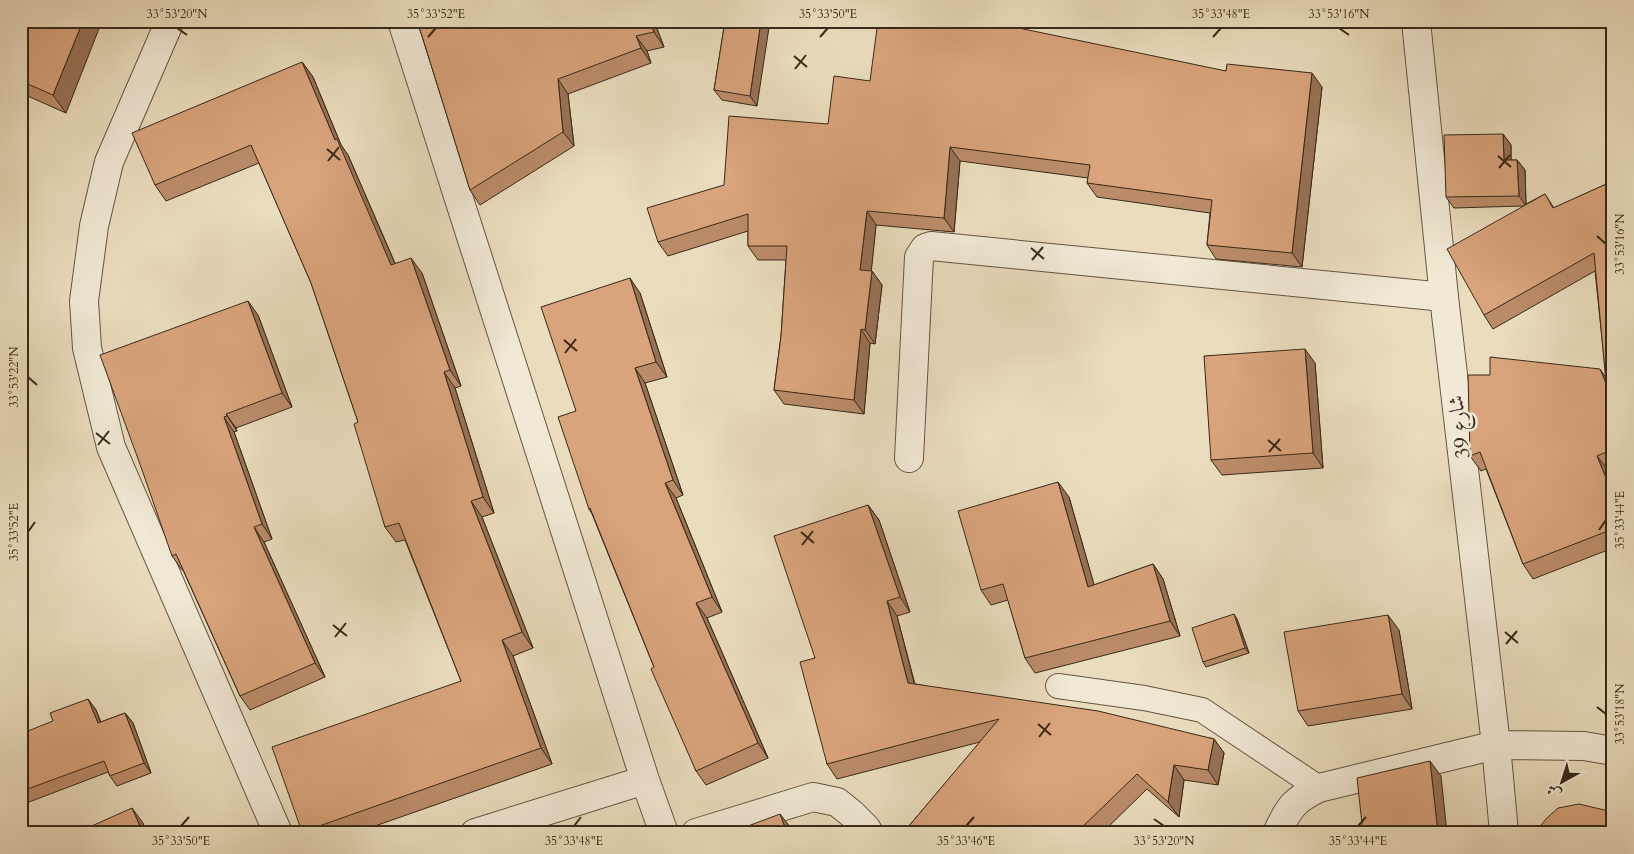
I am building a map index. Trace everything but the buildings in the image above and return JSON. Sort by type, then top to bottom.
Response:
[{"type":"street","points":[[170,21],[109,162],[94,226],[84,301],[87,348],[111,446],[278,833]]},
{"type":"street","points":[[402,21],[645,780],[664,833]]},
{"type":"street","name":"شارع 39","points":[[1416,21],[1444,297],[1496,745],[1504,833]]},
{"type":"street","points":[[909,458],[919,257],[925,248],[931,246],[1444,297]]},
{"type":"street","points":[[1277,833],[1296,801],[1320,788],[1496,745],[1584,746],[1613,751]]},
{"type":"street","points":[[475,833],[645,780]]},
{"type":"street","points":[[696,833],[813,797],[836,802],[852,814],[869,833]]},
{"type":"lane","points":[[1058,686],[1144,698],[1202,710],[1320,788]]}]
